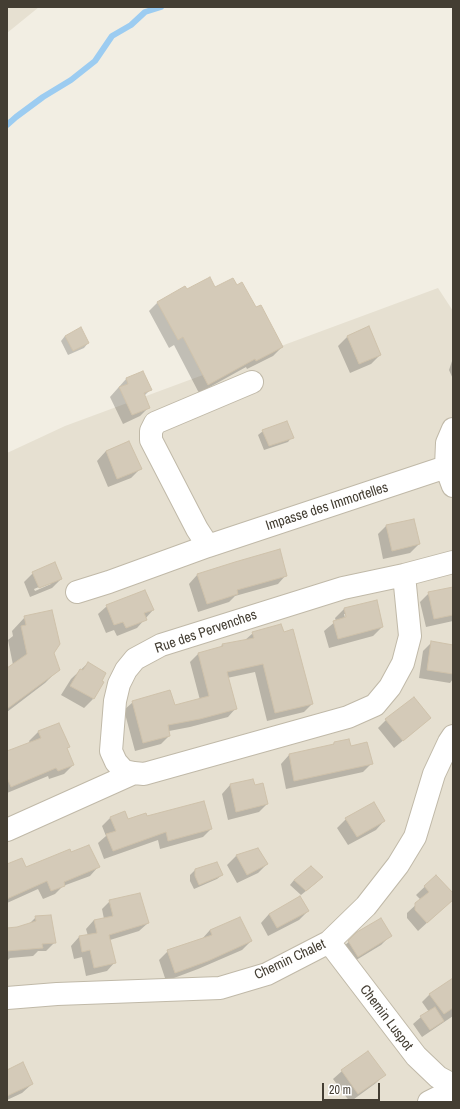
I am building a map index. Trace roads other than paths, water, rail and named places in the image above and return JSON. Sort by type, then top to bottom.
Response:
[{"type":"street","points":[[208,546],[151,440],[151,431],[155,424],[252,382]]},
{"type":"street","points":[[449,477],[447,443],[453,429]]},
{"type":"street","name":"Impasse des Immortelles","points":[[77,592],[208,546],[449,477]]},
{"type":"street","name":"Rue des Pervenches","points":[[134,774],[124,771],[116,762],[111,751],[115,701],[119,684],[126,670],[136,659],[161,645],[343,588],[404,575],[453,562]]},
{"type":"street","points":[[7,830],[134,774],[144,774],[348,717],[375,705],[390,687],[403,663],[410,636],[404,575]]},
{"type":"street","name":"Chemin Chalet","points":[[7,998],[57,994],[220,988],[267,974],[329,942],[366,906],[398,865],[409,848],[415,837],[434,774],[453,736]]},
{"type":"street","name":"Chemin Luspot","points":[[329,942],[416,1056],[438,1076],[453,1085]]},
{"type":"street","points":[[429,1102],[453,1090]]},
{"type":"waterway","points":[[7,125],[43,97],[71,80],[95,61],[112,36],[131,25],[145,12],[161,7]]}]
